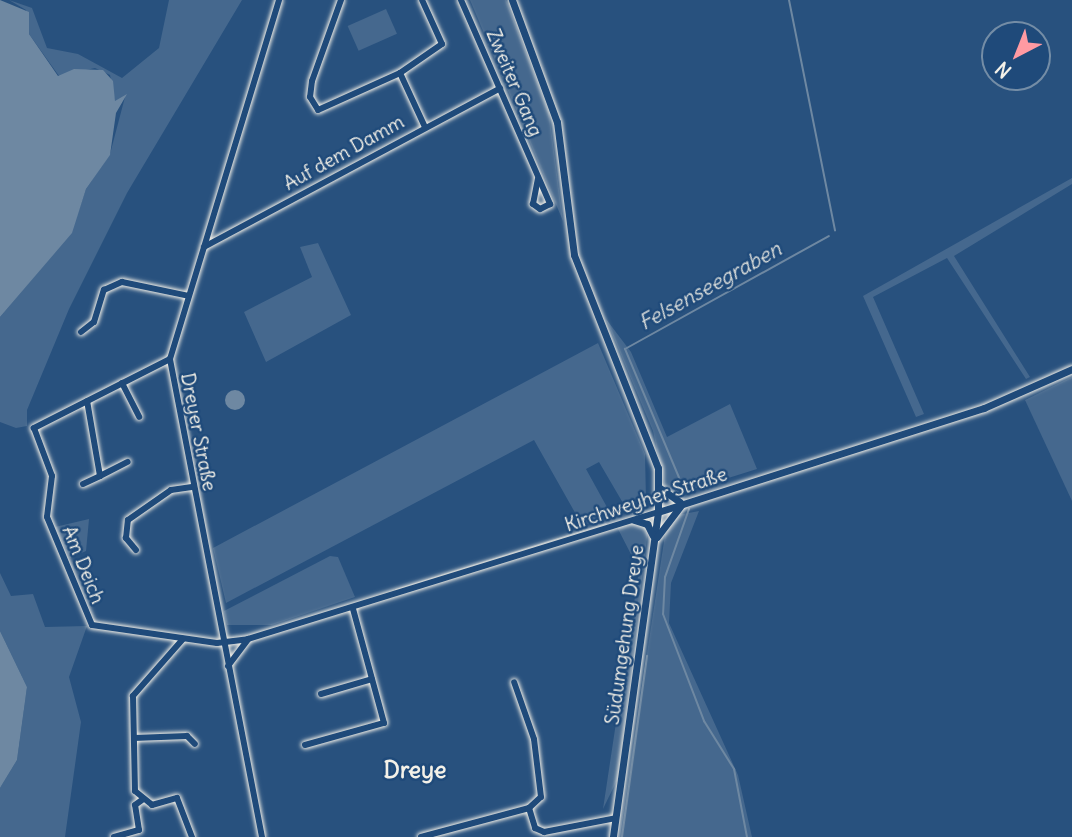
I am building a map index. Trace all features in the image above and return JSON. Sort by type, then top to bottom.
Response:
[{"type":"main road","name":"Südumgehung Dreye","points":[[512,0],[559,131],[574,255],[653,444],[659,487],[654,543],[613,837]]},
{"type":"main road","name":"Kirchweyher Straße","points":[[658,512],[984,408],[1072,369]]},
{"type":"main road","points":[[654,543],[685,502],[668,499],[659,487]]},
{"type":"main road","points":[[635,520],[647,524],[654,543]]},
{"type":"street","name":"Dreyer Straße","points":[[262,837],[192,486],[170,359],[279,0]]},
{"type":"street","points":[[341,0],[312,80],[312,103],[327,110],[400,73],[442,44],[422,0]]},
{"type":"street","name":"Zweiter Gang","points":[[461,0],[538,178]]},
{"type":"street","points":[[400,73],[425,127]]},
{"type":"street","name":"Auf dem Damm","points":[[204,247],[500,88]]},
{"type":"street","points":[[81,332],[94,323],[104,290],[122,282],[189,296]]},
{"type":"street","points":[[100,476],[87,401],[170,359]]},
{"type":"street","points":[[122,383],[139,416]]},
{"type":"street","name":"Am Deich","points":[[87,401],[34,428],[52,475],[47,517],[92,625],[223,643]]},
{"type":"street","points":[[83,484],[128,462]]},
{"type":"street","points":[[136,550],[126,538],[128,520],[171,490],[192,486]]},
{"type":"street","name":"Kirchweyher Straße","points":[[223,643],[248,639],[354,609],[658,512]]},
{"type":"street","points":[[306,745],[384,723],[354,609]]},
{"type":"street","points":[[183,639],[137,686],[135,791],[142,800],[152,805],[177,798],[192,837]]},
{"type":"street","points":[[228,666],[248,639]]},
{"type":"street","points":[[321,694],[372,679]]},
{"type":"street","points":[[421,837],[529,808],[544,787],[514,682]]},
{"type":"street","points":[[134,738],[187,736],[195,744]]},
{"type":"street","points":[[114,837],[139,830],[135,804],[142,800]]},
{"type":"street","points":[[529,808],[535,828],[544,832],[596,817],[616,818]]},
{"type":"shaded area","points":[[0,0],[29,12],[29,34],[58,76],[74,69],[103,70],[113,81],[115,101],[127,94],[116,113],[110,155],[86,189],[72,233],[0,317]]},
{"type":"shaded area","points":[[9,0],[32,8],[47,48],[78,54],[122,78],[159,48],[169,0],[242,0],[127,193],[69,309],[27,410],[27,426],[16,428],[0,422],[0,317],[71,233],[86,189],[110,154],[125,97],[115,102],[110,75],[95,68],[59,76],[29,34],[26,10]]},
{"type":"shaded area","points":[[470,0],[506,0],[549,113],[563,221]]},
{"type":"shaded area","points":[[386,9],[397,34],[359,51],[348,26]]},
{"type":"shaded area","points":[[1072,178],[1072,184],[954,256],[1030,377],[1026,379],[947,258],[873,297],[924,414],[916,417],[863,296]]},
{"type":"shaded area","points":[[318,243],[351,315],[266,362],[244,312],[312,277],[300,247]]},
{"type":"shaded area","points":[[606,319],[631,352],[667,437],[730,404],[757,469],[671,496],[666,492],[653,431]]},
{"type":"shaded area","points":[[598,343],[645,454],[646,500],[636,512],[630,515],[599,462],[586,469],[613,518],[582,525],[534,440],[226,603],[213,548]]},
{"type":"shaded area","points":[[1072,377],[1072,501],[1025,400]]},
{"type":"shaded area","points":[[231,390],[239,390],[245,400],[239,410],[231,410],[225,404],[225,396]]},
{"type":"shaded area","points":[[699,511],[671,583],[669,623],[738,775],[752,837],[619,837],[665,535],[678,515]]},
{"type":"shaded area","points":[[89,519],[86,551],[70,558],[55,527]]},
{"type":"shaded area","points":[[635,523],[648,529],[618,778],[603,809],[639,570],[617,527]]},
{"type":"shaded area","points":[[330,556],[338,557],[355,597],[272,625],[227,625],[224,611]]},
{"type":"shaded area","points":[[0,573],[11,596],[33,594],[45,627],[87,626],[69,677],[81,722],[65,837],[0,837],[0,788],[17,760],[27,687],[0,631]]},
{"type":"shaded area","points":[[0,631],[27,687],[17,760],[0,788]]},
{"type":"waterway","name":"Felsenseegraben","points":[[789,0],[835,230]]},
{"type":"waterway","name":"Felsenseegraben","points":[[683,487],[625,349],[829,236]]},
{"type":"waterway","name":"Felsenseegraben","points":[[689,509],[665,577],[663,614],[704,721],[734,769],[747,837]]},
{"type":"waterway","points":[[396,590],[606,524]]},
{"type":"waterway","points":[[622,837],[647,656]]},
{"type":"district","name":"Dreye","points":[[415,770]]}]
